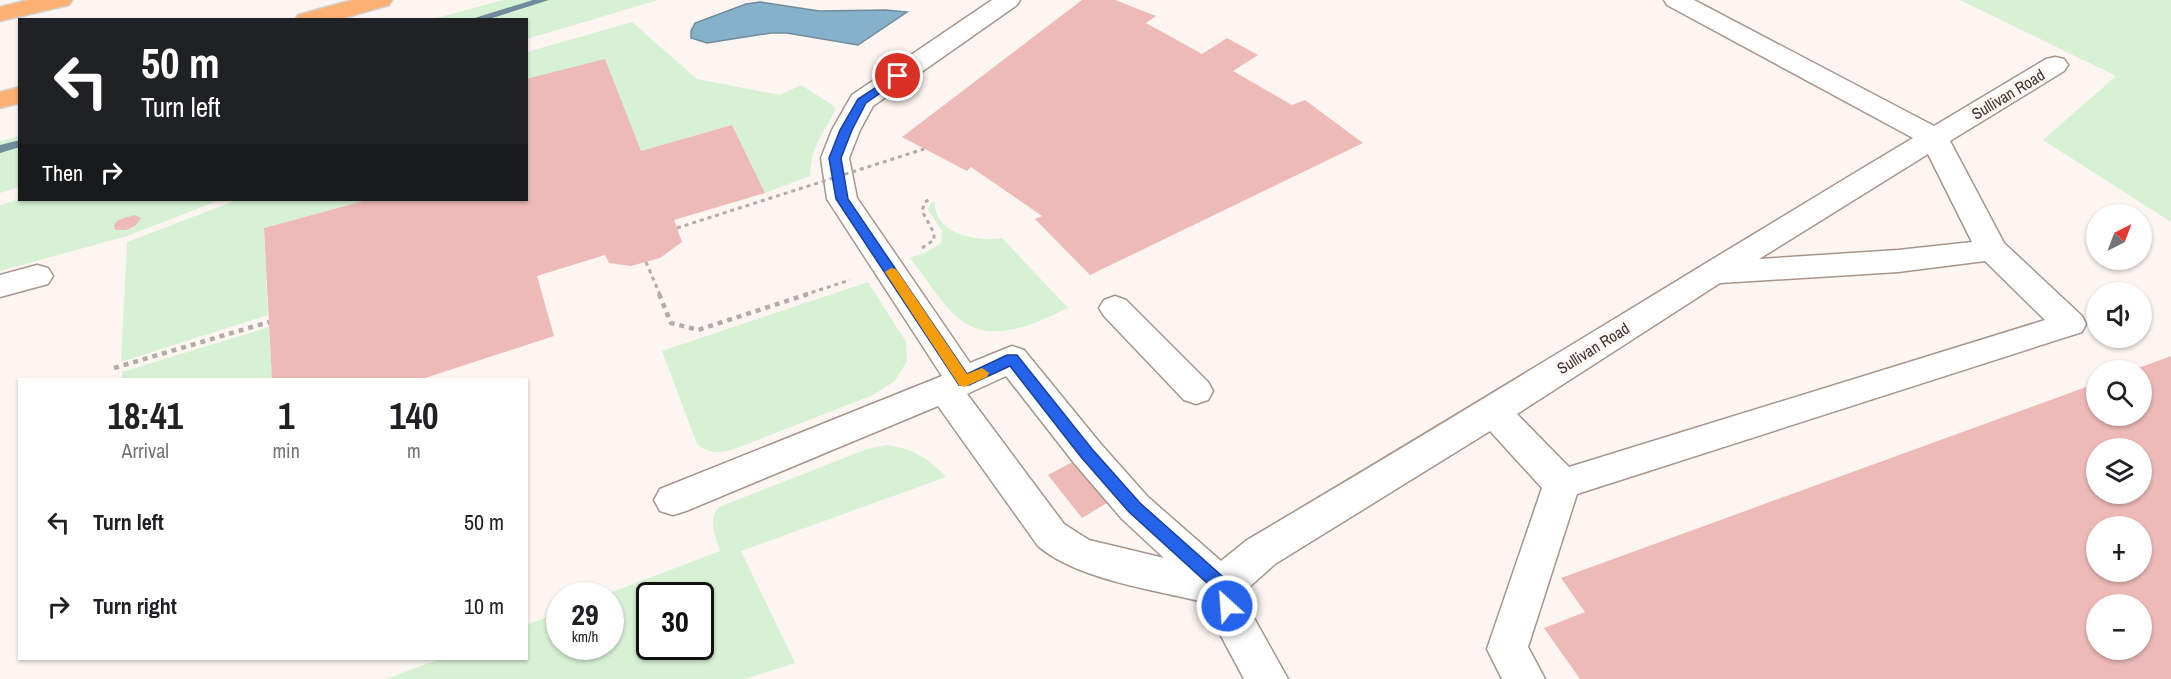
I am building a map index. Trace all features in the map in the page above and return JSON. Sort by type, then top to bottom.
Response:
[{"type":"highway","points":[[0,14],[60,0]]},
{"type":"highway","points":[[314,18],[380,0]]},
{"type":"highway","points":[[0,100],[18,96]]},
{"type":"street","points":[[1008,0],[862,101],[846,130],[835,158],[842,199],[954,385],[1051,535],[1066,547],[1082,555],[1226,590]]},
{"type":"street","points":[[1562,484],[2070,324],[1992,250],[1934,138],[1676,0]]},
{"type":"street","name":"Sullivan Road","points":[[1226,590],[1239,569],[1261,552],[1493,412],[1714,272],[2055,65]]},
{"type":"street","points":[[1714,272],[1898,261],[1992,250]]},
{"type":"street","points":[[0,286],[38,276]]},
{"type":"street","points":[[1115,308],[1196,391]]},
{"type":"street","points":[[673,500],[1012,359],[1087,453],[1135,508],[1226,590],[1227,606],[1267,679]]},
{"type":"street","points":[[1493,412],[1562,484]]},
{"type":"street","points":[[1524,679],[1507,649],[1562,484]]},
{"type":"path","points":[[677,228],[924,149]]},
{"type":"path","points":[[918,250],[928,246],[934,240],[934,233],[922,210],[925,202],[932,198]]},
{"type":"path","points":[[646,262],[671,323],[698,330],[853,279]]},
{"type":"path","points":[[114,368],[268,322]]},
{"type":"green space","points":[[503,0],[658,0],[528,39],[528,18],[437,18]]},
{"type":"green space","points":[[1960,0],[2171,0],[2171,222],[2152,210],[2152,204],[2143,204],[2043,140],[2116,76]]},
{"type":"green space","points":[[632,22],[697,79],[780,95],[801,85],[834,106],[835,111],[815,149],[810,176],[765,193],[732,125],[641,151],[528,80],[528,52]]},
{"type":"green space","points":[[18,136],[18,187],[0,193],[0,141]]},
{"type":"green space","points":[[18,200],[217,201],[127,236],[0,271],[0,205]]},
{"type":"green space","points":[[234,201],[363,201],[264,228],[268,315],[121,362],[127,242]]},
{"type":"green space","points":[[935,201],[936,212],[941,221],[958,233],[981,239],[1002,238],[1068,308],[1012,330],[983,330],[969,325],[956,316],[937,295],[910,258],[927,252],[941,243],[942,231],[928,210],[930,204]]},
{"type":"green space","points":[[868,282],[906,342],[907,361],[895,381],[873,395],[732,450],[711,451],[697,444],[662,351]]},
{"type":"green space","points":[[269,327],[272,378],[122,378],[122,372]]},
{"type":"green space","points":[[887,445],[913,452],[927,460],[946,477],[741,551],[795,663],[745,679],[386,679],[437,660],[528,660],[528,625],[546,617],[546,660],[624,660],[624,587],[636,583],[636,660],[714,660],[714,582],[638,582],[720,551],[713,523],[715,512],[719,507],[867,449]]},
{"type":"water","points":[[760,2],[819,11],[907,12],[858,45],[787,33],[771,33],[707,43],[691,38],[691,31],[695,23],[746,4]]},
{"type":"building","points":[[1082,0],[1115,0],[1156,16],[1146,23],[1202,54],[1227,38],[1258,55],[1233,71],[1292,105],[1305,100],[1363,143],[1090,275],[1035,219],[1042,216],[971,167],[967,171],[902,137]]},
{"type":"building","points":[[605,59],[641,151],[732,125],[765,193],[674,220],[682,242],[660,258],[631,266],[609,263],[605,255],[537,276],[554,336],[425,378],[272,378],[264,228],[363,201],[528,201],[528,78]]},
{"type":"building","points":[[134,215],[141,218],[135,226],[126,230],[115,230],[114,225],[118,220]]},
{"type":"building","points":[[2171,356],[2171,679],[1580,679],[1544,628],[1585,612],[1561,578],[2086,387],[2086,426],[2152,426],[2152,363]]},
{"type":"building","points":[[1078,459],[1112,500],[1082,518],[1048,475]]},
{"type":"waterway","points":[[480,18],[544,0]]},
{"type":"waterway","points":[[0,149],[18,144]]},
{"type":"slow traffic","points":[[891,272],[964,381],[982,373]]},
{"type":"route","points":[[898,76],[862,101],[846,130],[835,158],[842,199],[964,381],[1012,359],[1087,453],[1135,508],[1226,590],[1227,606]]}]
